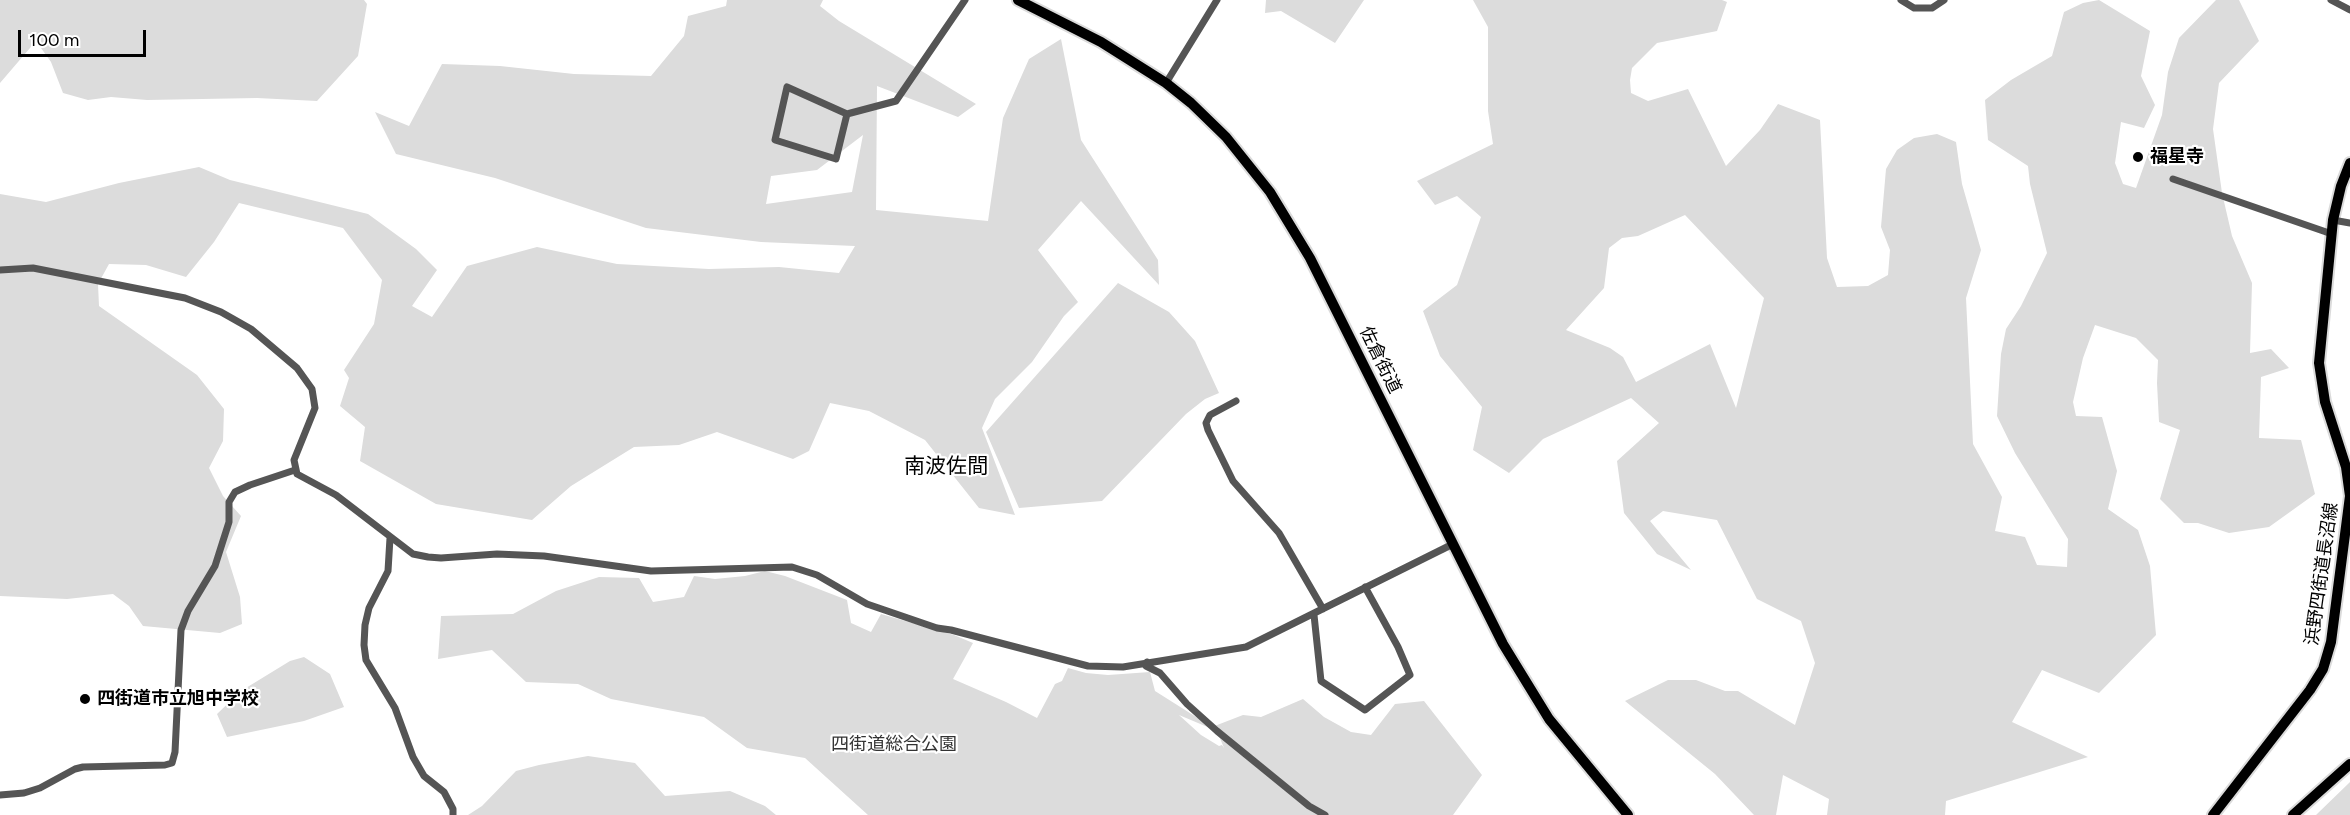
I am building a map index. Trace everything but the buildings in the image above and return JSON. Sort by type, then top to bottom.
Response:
[{"type":"main road","name":"佐倉街道","points":[[1018,0],[1101,42],[1166,83],[1191,103],[1226,137],[1265,185],[1288,218],[1310,258],[1503,644],[1563,736],[1628,815]]},
{"type":"main road","name":"浜野四街道長沼線","points":[[2213,815],[2310,690],[2323,669],[2331,642],[2349,506],[2349,483],[2325,402],[2319,363],[2333,220],[2341,186],[2350,164]]},
{"type":"main road","points":[[2293,815],[2350,764]]},
{"type":"street","points":[[848,114],[836,159],[775,140],[787,87],[848,114],[896,101],[965,0]]},
{"type":"street","points":[[1166,83],[1217,0]]},
{"type":"street","points":[[1901,0],[1914,8],[1932,8],[1944,0]]},
{"type":"street","points":[[2331,0],[2350,10]]},
{"type":"street","points":[[2173,179],[2332,234]]},
{"type":"street","points":[[2333,220],[2350,223]]},
{"type":"street","points":[[0,270],[33,268],[185,298],[221,312],[252,329],[297,368],[312,389],[315,408],[294,460],[295,470],[303,478],[336,495],[413,554],[441,558],[497,554],[544,556],[651,571],[792,567],[817,575],[867,604],[937,628],[1088,666],[1123,667],[1246,647],[1453,544]]},
{"type":"street","points":[[1236,401],[1210,415],[1206,423],[1208,430],[1233,481],[1279,533],[1323,609]]},
{"type":"street","points":[[0,795],[24,793],[40,788],[75,769],[172,763],[175,752],[181,630],[188,611],[215,566],[229,522],[228,502],[235,492],[295,470]]},
{"type":"street","points":[[390,538],[388,571],[369,608],[365,625],[366,660],[395,708],[413,757],[424,776],[444,792],[453,809],[453,815]]},
{"type":"street","points":[[1314,615],[1321,681],[1365,710],[1410,675],[1365,587]]},
{"type":"street","points":[[1147,662],[1146,666],[1160,673],[1186,704],[1217,731],[1309,806],[1325,815]]},
{"type":"green space","points":[[0,0],[364,0],[367,4],[358,56],[317,101],[257,98],[147,100],[111,97],[88,100],[63,93],[51,62],[36,41],[0,83]]},
{"type":"green space","points":[[727,0],[823,0],[820,6],[839,21],[976,104],[958,117],[877,86],[876,210],[988,221],[1003,118],[1029,59],[1061,39],[1081,140],[1158,260],[1159,285],[1081,201],[1038,250],[1078,302],[1064,316],[1032,362],[995,399],[982,428],[1015,515],[979,508],[925,440],[869,411],[830,403],[809,451],[793,459],[717,432],[679,445],[634,447],[571,486],[532,520],[436,504],[360,461],[365,427],[340,406],[349,378],[344,370],[374,324],[382,280],[343,228],[239,203],[214,242],[186,277],[146,265],[109,264],[98,284],[99,306],[197,375],[224,409],[223,441],[209,468],[223,496],[241,516],[226,552],[240,597],[242,624],[220,633],[143,626],[129,606],[113,594],[67,599],[0,596],[0,194],[46,202],[119,183],[199,167],[230,180],[368,214],[416,249],[437,270],[412,306],[432,317],[467,266],[537,247],[617,264],[709,269],[779,267],[839,273],[855,246],[761,242],[646,228],[495,178],[396,154],[375,112],[409,126],[442,64],[500,66],[574,74],[651,76],[684,36],[688,16],[726,6]],"holes":[[[863,135],[852,192],[766,204],[771,176],[817,170]]]},
{"type":"green space","points":[[1266,0],[1364,0],[1335,43],[1281,11],[1265,13]]},
{"type":"green space","points":[[1473,0],[1722,0],[1727,2],[1717,31],[1657,43],[1632,68],[1631,93],[1648,101],[1688,89],[1726,166],[1760,130],[1778,104],[1820,120],[1827,258],[1837,287],[1868,286],[1888,275],[1890,250],[1881,227],[1886,169],[1897,150],[1914,138],[1937,134],[1956,142],[1962,184],[1981,250],[1966,298],[1973,444],[2002,497],[1995,531],[2025,537],[2037,565],[2067,567],[2068,539],[2015,453],[1997,416],[2001,354],[2006,329],[2021,306],[2047,253],[2030,184],[2028,166],[1988,140],[1985,100],[2011,80],[2052,56],[2064,12],[2083,3],[2099,0],[2150,31],[2141,76],[2155,105],[2144,128],[2121,122],[2115,163],[2123,184],[2136,188],[2162,115],[2168,72],[2179,38],[2216,0],[2239,0],[2259,41],[2219,83],[2213,129],[2222,193],[2232,236],[2252,283],[2250,353],[2271,349],[2289,368],[2261,377],[2259,438],[2301,440],[2315,494],[2269,527],[2229,533],[2198,523],[2184,523],[2160,499],[2180,430],[2159,422],[2158,360],[2136,338],[2095,325],[2083,358],[2073,402],[2076,416],[2102,417],[2117,471],[2108,509],[2138,530],[2150,566],[2156,635],[2099,693],[2042,670],[2012,722],[2088,757],[1946,801],[1945,815],[1827,815],[1829,799],[1783,775],[1776,815],[1754,815],[1715,774],[1625,701],[1668,680],[1696,680],[1725,691],[1738,691],[1795,725],[1815,663],[1801,621],[1757,599],[1717,520],[1663,511],[1650,521],[1691,570],[1657,554],[1624,513],[1617,461],[1659,423],[1631,398],[1543,439],[1509,473],[1473,450],[1482,407],[1440,356],[1423,311],[1457,285],[1481,217],[1457,196],[1435,205],[1417,181],[1493,144],[1488,111],[1488,27]],"holes":[[[1685,215],[1764,298],[1736,408],[1710,344],[1636,382],[1623,357],[1610,348],[1566,330],[1604,288],[1609,248],[1622,238],[1638,236]]]},
{"type":"green space","points":[[1118,283],[1169,312],[1195,341],[1219,393],[1205,399],[1186,414],[1102,501],[1019,508],[986,432]]},
{"type":"green space","name":"四街道総合公園","points":[[765,571],[785,576],[847,600],[851,623],[871,632],[881,614],[954,635],[973,643],[953,679],[1037,718],[1055,684],[1062,681],[1068,668],[1086,673],[1108,675],[1150,672],[1155,691],[1212,727],[1243,715],[1261,717],[1303,699],[1324,717],[1351,732],[1371,735],[1395,704],[1424,701],[1482,775],[1453,815],[868,815],[805,758],[747,748],[704,717],[611,699],[578,684],[526,682],[492,650],[438,659],[441,616],[513,614],[556,591],[599,577],[639,578],[653,602],[684,597],[694,576],[715,579]],"holes":[[[1179,715],[1217,731],[1224,748],[1201,735]]]},
{"type":"green space","points":[[304,657],[330,674],[344,707],[304,721],[227,737],[217,714],[241,691],[290,661]]},
{"type":"green space","points":[[588,756],[635,763],[665,796],[730,791],[765,806],[776,815],[468,815],[482,806],[516,771]]},
{"type":"green space","points":[[2350,782],[2350,815],[2316,815]]},
{"type":"place","name":"福星寺","points":[[2138,157]]},
{"type":"place","name":"四街道市立旭中学校","points":[[85,699]]},
{"type":"district","name":"南波佐間","points":[[946,467]]}]
